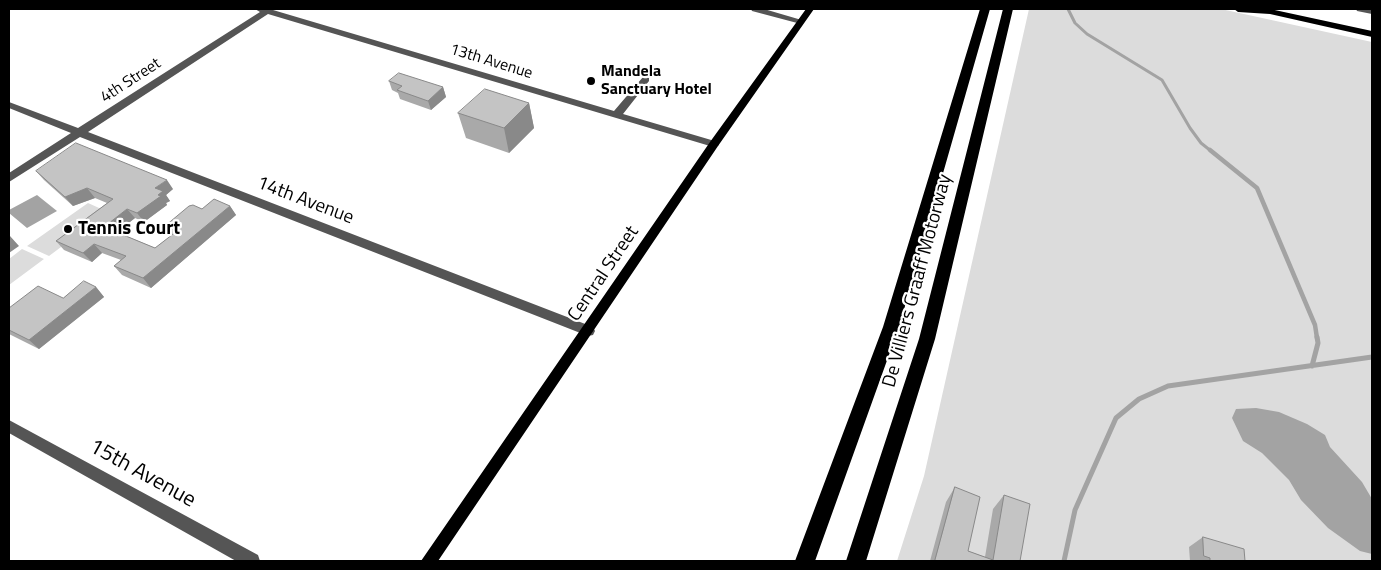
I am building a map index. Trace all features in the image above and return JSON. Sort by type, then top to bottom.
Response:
[{"type":"highway","points":[[804,561],[891,327],[985,9]]},
{"type":"highway","name":"De Villiers Graaff Motorway","points":[[856,561],[927,339],[1008,9]]},
{"type":"main road","name":"Central Street","points":[[429,561],[714,144],[810,9]]},
{"type":"main road","points":[[1238,9],[1264,10],[1372,34]]},
{"type":"street","name":"13th Avenue","points":[[265,9],[714,144]]},
{"type":"street","name":"4th Street","points":[[9,178],[265,9]]},
{"type":"street","points":[[754,9],[801,20]]},
{"type":"street","points":[[1360,9],[1372,11]]},
{"type":"street","points":[[616,115],[646,79]]},
{"type":"street","name":"14th Avenue","points":[[9,105],[588,331]]},
{"type":"street","name":"15th Avenue","points":[[9,426],[252,561]]},
{"type":"shaded area","points":[[1029,9],[1221,9],[1372,42],[1372,561],[897,561],[924,476]]},
{"type":"shaded area","points":[[37,195],[57,211],[27,228],[9,213],[9,210]]},
{"type":"shaded area","name":"Tennis Court","points":[[88,203],[108,212],[49,256],[27,246]]},
{"type":"shaded area","name":"Tennis Court","points":[[22,249],[44,259],[9,285],[9,259]]},
{"type":"shaded area","points":[[1256,408],[1279,412],[1307,424],[1325,435],[1330,447],[1362,482],[1372,499],[1372,554],[1360,551],[1328,528],[1301,500],[1289,480],[1262,453],[1243,441],[1232,418],[1236,409]]},
{"type":"building","points":[[399,73],[443,87],[428,101],[397,90],[402,86],[389,81]]},
{"type":"building","points":[[485,89],[529,103],[504,128],[458,113]]},
{"type":"building","points":[[76,143],[167,180],[155,188],[163,191],[158,195],[161,196],[137,213],[127,209],[104,227],[155,248],[177,231],[165,226],[189,206],[193,205],[202,209],[214,199],[230,206],[143,278],[114,266],[126,256],[94,244],[83,253],[56,241],[113,199],[87,188],[65,197],[36,171]]},
{"type":"building","points":[[84,281],[96,287],[29,340],[9,330],[9,308],[38,286],[63,298]]},
{"type":"building","points":[[955,487],[980,497],[968,551],[993,560],[1004,495],[1030,504],[1020,561],[935,561]]},
{"type":"building","points":[[1203,537],[1244,549],[1245,561],[1210,561],[1210,558],[1204,556]]},
{"type":"waterway","points":[[1068,9],[1075,23],[1087,34],[1162,80],[1190,128],[1201,143],[1211,151]]},
{"type":"waterway","points":[[1210,150],[1257,188],[1315,325],[1317,338]]},
{"type":"waterway","points":[[1312,366],[1318,343],[1317,337]]},
{"type":"waterway","points":[[1312,366],[1372,357]]},
{"type":"waterway","points":[[1064,561],[1075,510],[1116,418],[1139,399],[1168,386],[1312,366]]},
{"type":"place","name":"Mandela Sanctuary Hotel","points":[[591,81]]},
{"type":"place","name":"Tennis Court","points":[[68,229]]}]
